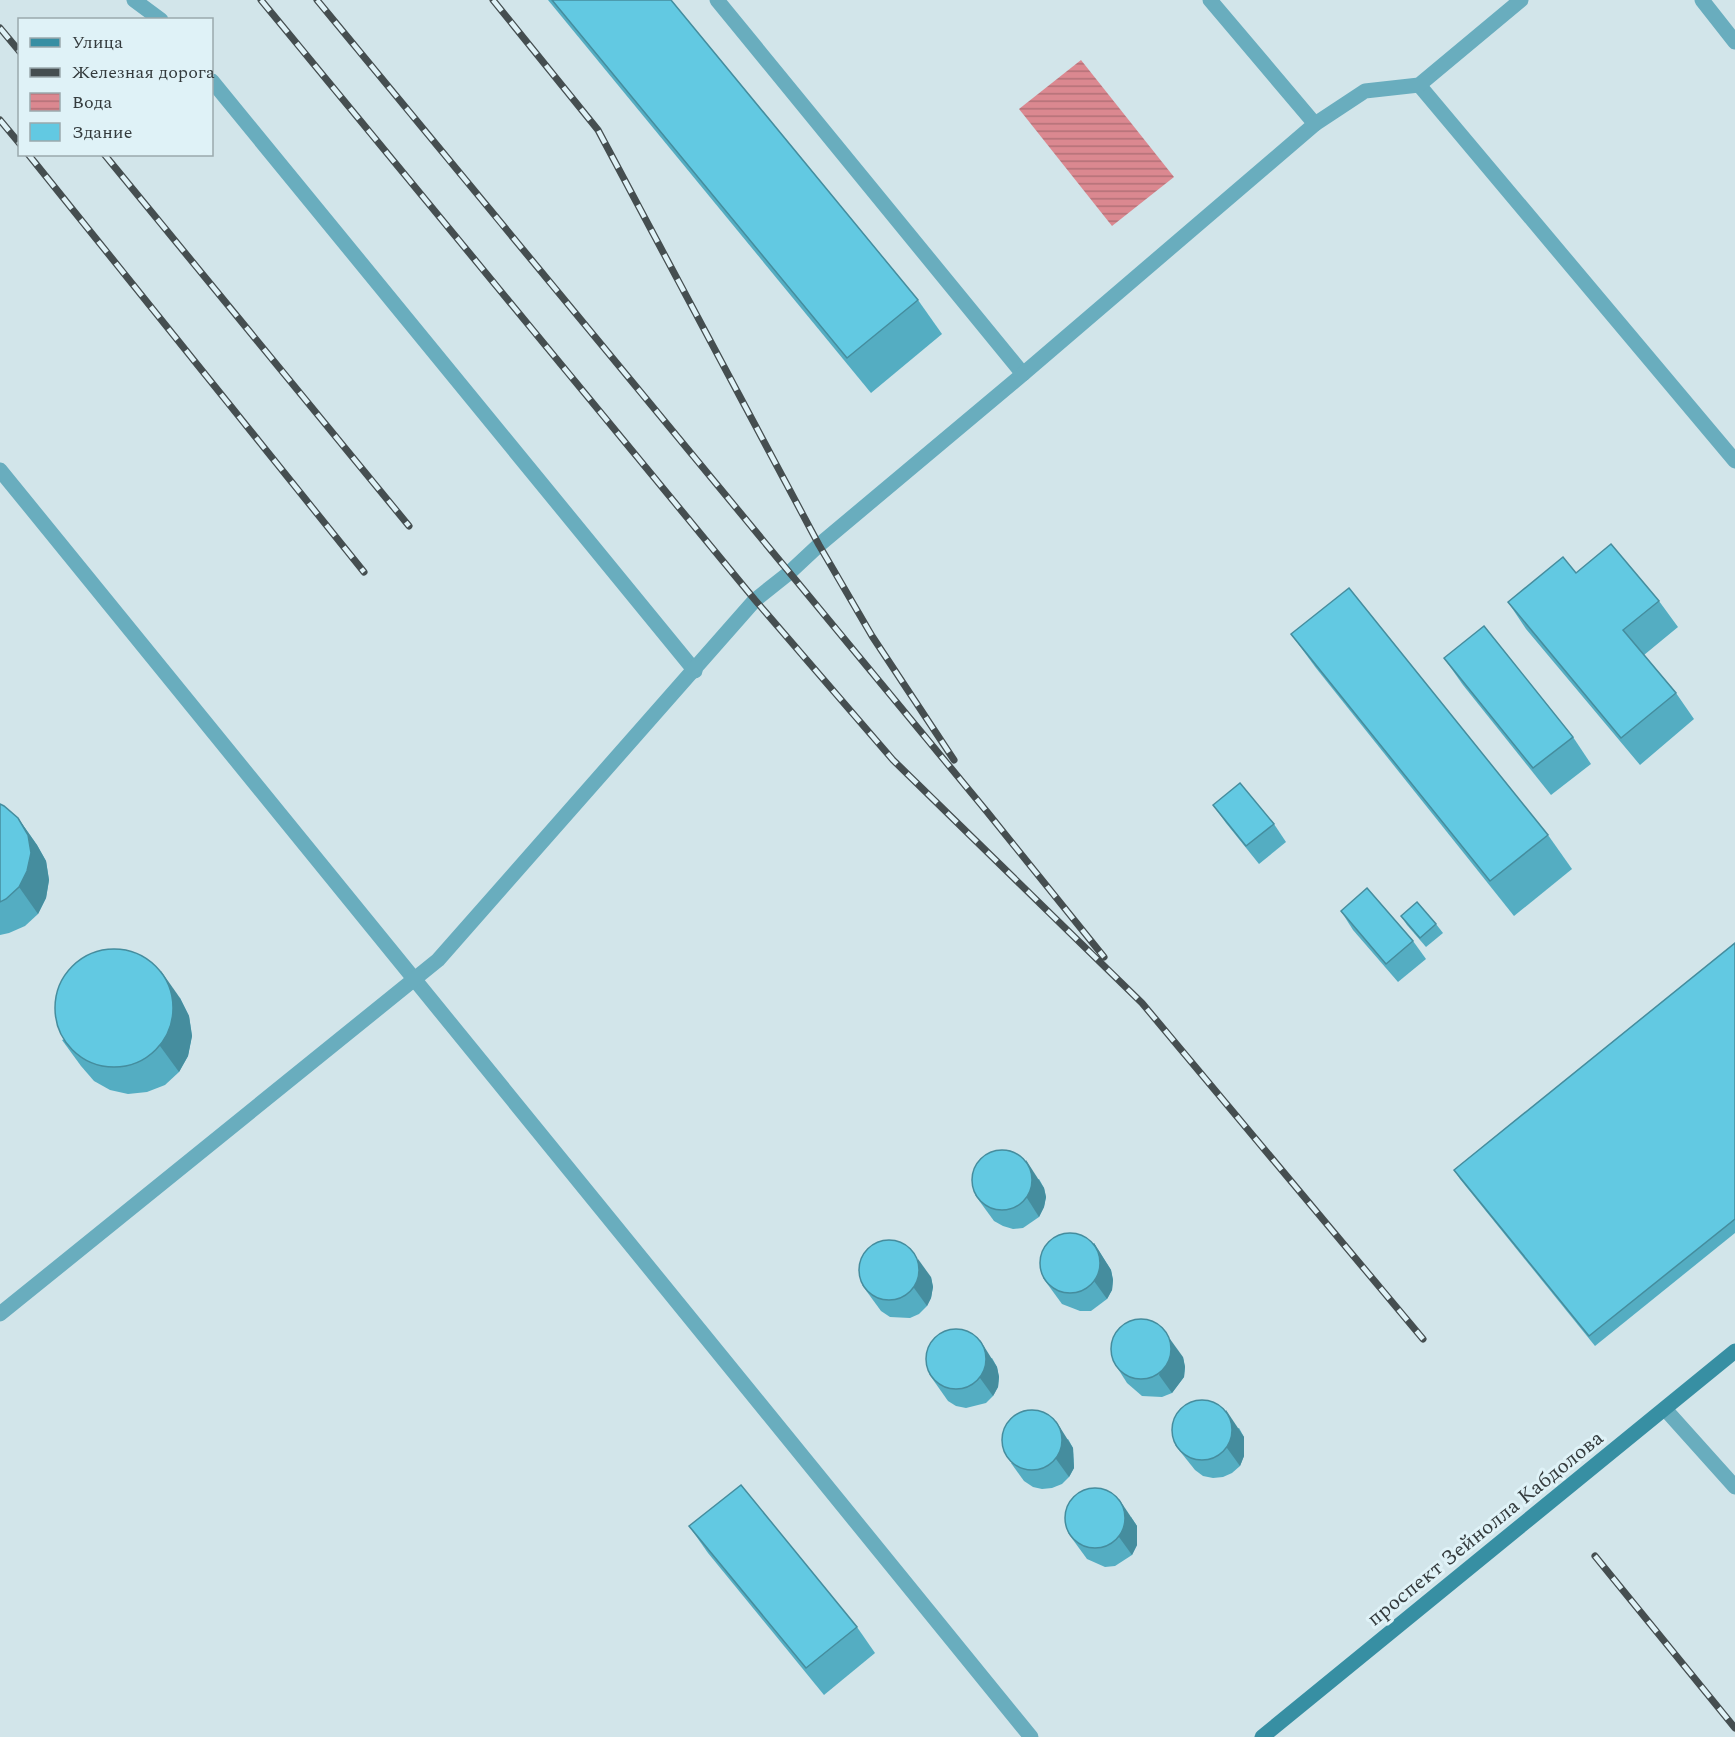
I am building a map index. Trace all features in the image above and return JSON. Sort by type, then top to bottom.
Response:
[{"type":"main road","name":"проспект Зейнолла Кабдолова","points":[[1262,1737],[1735,1351]]},
{"type":"lane","points":[[134,0],[158,18]]},
{"type":"lane","points":[[717,0],[1023,374]]},
{"type":"lane","points":[[1210,0],[1315,124]]},
{"type":"lane","points":[[0,1314],[438,960],[755,600],[1315,124],[1365,91],[1419,85],[1521,0]]},
{"type":"lane","points":[[1702,0],[1735,42]]},
{"type":"lane","points":[[213,82],[694,671]]},
{"type":"lane","points":[[1419,85],[1735,461]]},
{"type":"lane","points":[[0,470],[1031,1737]]},
{"type":"lane","points":[[1665,1408],[1735,1487]]},
{"type":"water","points":[[1081,60],[1174,177],[1112,226],[1019,109]]},
{"type":"building","points":[[552,0],[671,0],[918,300],[847,358]]},
{"type":"building","points":[[1611,544],[1659,601],[1623,630],[1676,693],[1621,738],[1508,602],[1563,557],[1576,573]]},
{"type":"building","points":[[1349,588],[1548,835],[1490,881],[1291,634]]},
{"type":"building","points":[[1484,626],[1573,737],[1533,768],[1444,658]]},
{"type":"building","points":[[1240,783],[1274,824],[1246,846],[1213,805]]},
{"type":"building","points":[[0,804],[18,818],[28,835],[31,853],[27,871],[19,887],[0,902]]},
{"type":"building","points":[[1367,888],[1413,941],[1386,964],[1341,911]]},
{"type":"building","points":[[1417,902],[1436,924],[1420,938],[1401,916]]},
{"type":"building","points":[[1735,943],[1735,1219],[1589,1336],[1454,1170]]},
{"type":"building","points":[[114,949],[137,953],[156,966],[169,985],[173,1008],[169,1031],[156,1050],[137,1063],[114,1067],[91,1063],[72,1050],[59,1031],[55,1008],[59,985],[72,966],[91,953]]},
{"type":"building","points":[[996,1150],[1008,1150],[1019,1155],[1027,1163],[1032,1180],[1030,1192],[1019,1205],[1008,1210],[996,1210],[985,1205],[977,1197],[972,1186],[972,1174],[977,1163],[985,1155]]},
{"type":"building","points":[[1064,1233],[1076,1233],[1087,1238],[1095,1246],[1100,1263],[1098,1275],[1087,1288],[1076,1293],[1064,1293],[1053,1288],[1045,1280],[1040,1269],[1040,1257],[1045,1246],[1053,1238]]},
{"type":"building","points":[[883,1240],[895,1240],[906,1245],[914,1253],[919,1270],[917,1282],[906,1295],[895,1300],[883,1300],[872,1295],[864,1287],[859,1276],[859,1264],[864,1253],[872,1245]]},
{"type":"building","points":[[1135,1319],[1147,1319],[1158,1324],[1166,1332],[1171,1349],[1169,1361],[1158,1374],[1147,1379],[1135,1379],[1124,1374],[1116,1366],[1111,1355],[1111,1343],[1116,1332],[1124,1324]]},
{"type":"building","points":[[950,1329],[962,1329],[973,1334],[981,1342],[986,1359],[984,1371],[973,1384],[962,1389],[950,1389],[939,1384],[931,1376],[926,1365],[926,1353],[931,1342],[939,1334]]},
{"type":"building","points":[[1196,1400],[1208,1400],[1219,1405],[1227,1413],[1232,1430],[1230,1442],[1219,1455],[1208,1460],[1196,1460],[1185,1455],[1177,1447],[1172,1436],[1172,1424],[1177,1413],[1185,1405]]},
{"type":"building","points":[[1026,1410],[1038,1410],[1049,1415],[1057,1423],[1062,1440],[1060,1452],[1049,1465],[1038,1470],[1026,1470],[1015,1465],[1007,1457],[1002,1446],[1002,1434],[1007,1423],[1015,1415]]},
{"type":"building","points":[[741,1485],[857,1627],[806,1668],[689,1526]]},
{"type":"building","points":[[1089,1488],[1101,1488],[1112,1493],[1120,1501],[1125,1518],[1123,1530],[1112,1543],[1101,1548],[1089,1548],[1078,1543],[1070,1535],[1065,1524],[1065,1512],[1070,1501],[1078,1493]]},
{"type":"railway","points":[[261,0],[755,600],[893,760],[1142,1003],[1423,1339]]},
{"type":"railway","points":[[317,0],[988,813],[1104,957]]},
{"type":"railway","points":[[493,0],[598,130],[819,545],[872,636],[954,760]]},
{"type":"railway","points":[[0,28],[18,50]]},
{"type":"railway","points":[[0,120],[18,142]]},
{"type":"railway","points":[[30,156],[364,572]]},
{"type":"railway","points":[[106,156],[409,526]]},
{"type":"railway","points":[[1595,1556],[1735,1728]]}]
